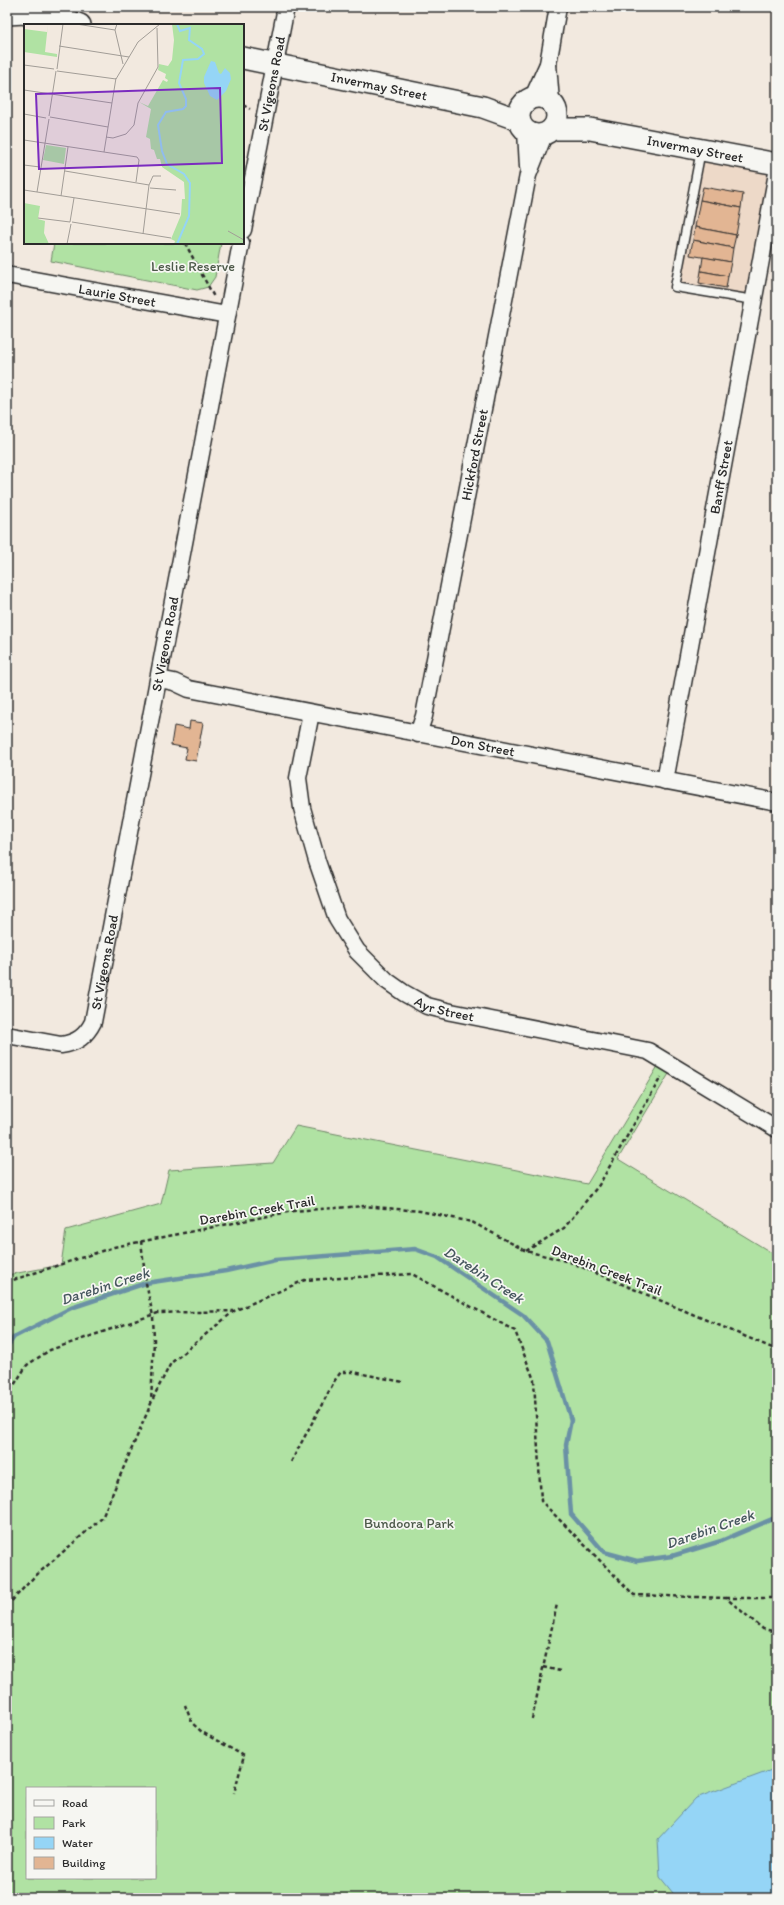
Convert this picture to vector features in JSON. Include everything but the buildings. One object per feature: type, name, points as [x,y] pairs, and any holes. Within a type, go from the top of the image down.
[{"type":"street","name":"St Vigeons Road","points":[[244,225],[286,7]]},
{"type":"street","name":"Hickford Street","points":[[418,734],[424,716],[528,175],[558,7]]},
{"type":"street","points":[[24,10],[46,13],[65,24]]},
{"type":"street","name":"Invermay Street","points":[[244,58],[483,107],[538,116],[590,129],[777,164]]},
{"type":"street","name":"Banff Street","points":[[665,781],[777,173]]},
{"type":"street","name":"St Vigeons Road","points":[[7,1035],[61,1045],[78,1040],[88,1032],[93,1022],[240,244]]},
{"type":"street","name":"Laurie Street","points":[[7,275],[226,315]]},
{"type":"street","name":"Don Street","points":[[158,684],[172,692],[189,690],[777,802]]},
{"type":"street","name":"Ayr Street","points":[[311,714],[298,778],[302,808],[317,861],[337,919],[357,951],[369,965],[392,985],[427,1006],[450,1012],[635,1047],[648,1051],[669,1062],[777,1129]]},
{"type":"lane","points":[[701,150],[675,287],[754,300]]},
{"type":"path","points":[[244,105],[250,109]]},
{"type":"path","points":[[186,244],[215,297]]},
{"type":"path","points":[[526,1251],[564,1228],[599,1186],[669,1062]]},
{"type":"path","name":"Darebin Creek Trail","points":[[7,1282],[114,1247],[141,1241],[292,1211],[364,1206],[420,1211],[472,1222],[526,1251],[570,1262],[777,1350]]},
{"type":"path","points":[[141,1241],[146,1283],[153,1316],[154,1340],[151,1405]]},
{"type":"path","points":[[7,1606],[33,1578],[102,1518],[171,1363],[234,1311],[305,1280],[412,1274],[515,1331],[534,1380],[541,1501],[634,1595],[777,1598]]},
{"type":"path","points":[[7,1396],[27,1365],[50,1350],[153,1316],[158,1313],[234,1311]]},
{"type":"path","points":[[291,1462],[334,1380],[341,1372],[353,1372],[403,1382]]},
{"type":"path","points":[[726,1598],[763,1629],[777,1632]]},
{"type":"path","points":[[532,1719],[557,1604]]},
{"type":"path","points":[[543,1667],[560,1671]]},
{"type":"path","points":[[185,1705],[192,1723],[202,1732],[244,1756],[234,1792]]},
{"type":"shaded area","points":[[700,158],[772,171],[747,300],[676,287]]},
{"type":"green space","name":"Leslie Reserve","points":[[54,244],[221,244],[215,277],[208,287],[197,290],[51,261]]},
{"type":"green space","name":"Bundoora Park","points":[[658,1066],[670,1072],[618,1159],[777,1256],[777,1898],[7,1898],[7,1275],[61,1265],[66,1230],[161,1204],[169,1170],[273,1163],[296,1126],[587,1184]]},
{"type":"water","points":[[777,1768],[777,1898],[677,1898],[660,1877],[658,1839],[696,1798]]},
{"type":"waterway","name":"Darebin Creek","points":[[7,1347],[14,1337],[71,1308],[146,1283],[226,1271],[275,1260],[415,1249],[437,1257],[523,1315],[547,1341],[571,1420],[566,1445],[571,1514],[604,1552],[637,1561],[672,1556],[721,1541],[777,1517]]}]
